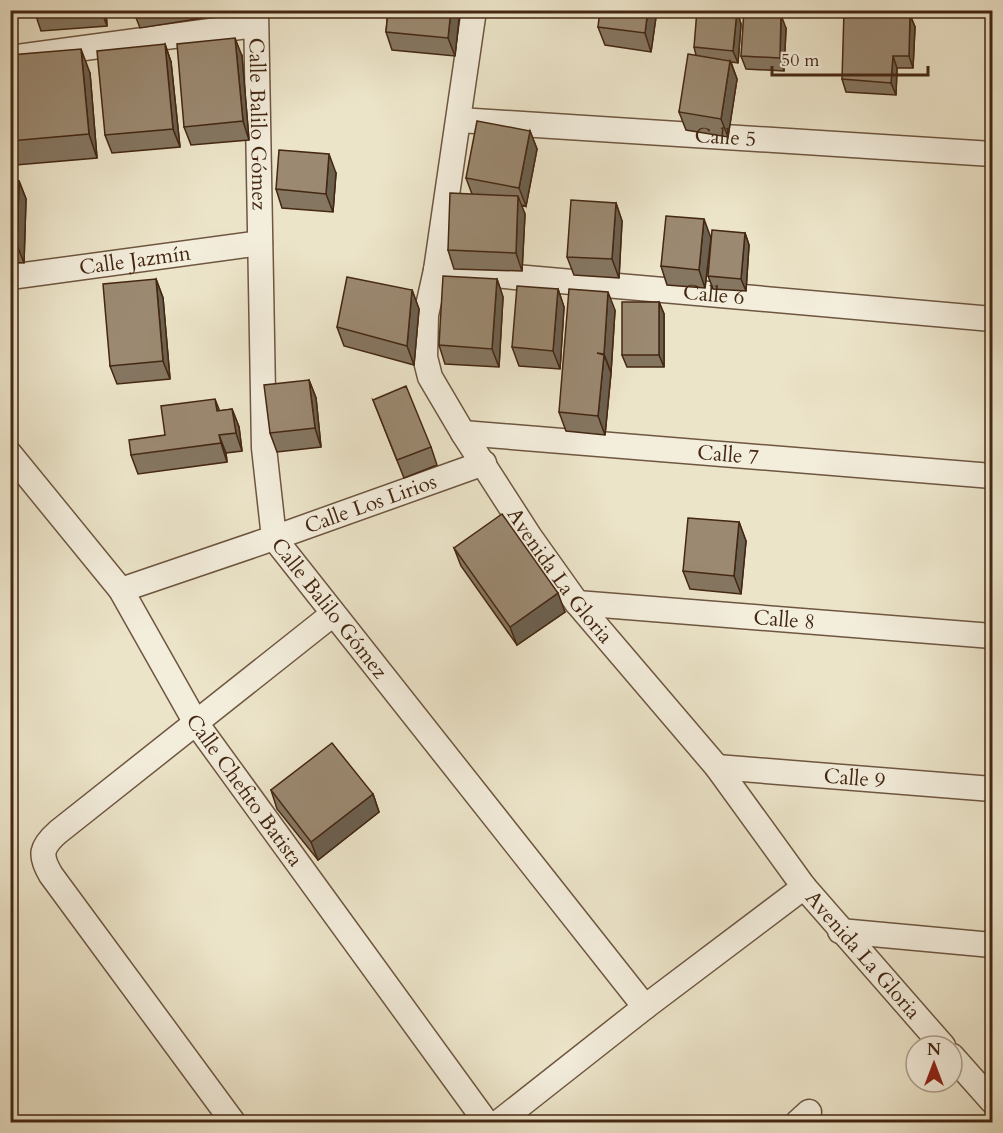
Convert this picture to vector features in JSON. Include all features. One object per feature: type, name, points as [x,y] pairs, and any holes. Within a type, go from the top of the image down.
[{"type":"street","name":"Avenida La Gloria","points":[[474,10],[436,270],[426,315],[425,357],[430,377],[530,537],[577,603],[717,767],[804,887],[840,931],[932,1034]]},
{"type":"street","points":[[10,58],[255,18]]},
{"type":"street","name":"Calle Balilo Gómez","points":[[255,18],[264,448],[274,538],[645,1007]]},
{"type":"street","name":"Calle 5","points":[[459,120],[993,154]]},
{"type":"street","name":"Calle Jazmín","points":[[10,277],[260,243]]},
{"type":"street","name":"Calle 6","points":[[436,270],[993,319]]},
{"type":"street","name":"Calle 7","points":[[463,433],[993,476]]},
{"type":"street","name":"Calle Chefito Batista","points":[[10,454],[121,590],[196,723],[486,1122]]},
{"type":"street","name":"Calle Los Lirios","points":[[121,590],[484,463]]},
{"type":"street","name":"Calle 8","points":[[577,603],[993,636]]},
{"type":"street","points":[[233,1122],[51,874],[45,864],[43,853],[46,842],[58,832],[333,614]]},
{"type":"street","name":"Calle 9","points":[[717,767],[993,789]]},
{"type":"street","points":[[499,1122],[645,1007],[804,887]]},
{"type":"street","points":[[840,931],[993,945]]},
{"type":"street","points":[[964,1069],[993,1101]]},
{"type":"building","points":[[34,10],[68,10],[34,13]]},
{"type":"building","points":[[388,10],[451,10],[448,38],[386,32]]},
{"type":"building","points":[[600,10],[648,10],[645,33],[598,27]]},
{"type":"building","points":[[697,10],[737,11],[733,51],[694,47]]},
{"type":"building","points":[[744,10],[760,10],[760,14],[781,15],[780,58],[741,56]]},
{"type":"building","points":[[844,11],[910,15],[909,56],[893,56],[891,83],[842,79]]},
{"type":"building","points":[[235,38],[243,121],[184,127],[177,44]]},
{"type":"building","points":[[165,44],[173,129],[105,135],[97,51]]},
{"type":"building","points":[[81,49],[89,134],[10,141],[10,55]]},
{"type":"building","points":[[688,54],[730,61],[721,119],[679,112]]},
{"type":"building","points":[[477,121],[530,131],[519,188],[466,178]]},
{"type":"building","points":[[279,150],[329,154],[326,194],[276,189]]},
{"type":"building","points":[[10,180],[19,181],[17,245],[10,244]]},
{"type":"building","points":[[450,193],[518,196],[516,253],[448,250]]},
{"type":"building","points":[[571,200],[616,203],[612,259],[567,257]]},
{"type":"building","points":[[666,216],[704,219],[699,270],[661,266]]},
{"type":"building","points":[[712,230],[745,233],[741,279],[708,276]]},
{"type":"building","points":[[443,276],[497,279],[492,349],[439,345]]},
{"type":"building","points":[[347,277],[412,290],[407,346],[337,327]]},
{"type":"building","points":[[156,279],[163,361],[110,366],[103,284]]},
{"type":"building","points":[[517,286],[558,289],[553,351],[512,347]]},
{"type":"building","points":[[569,289],[608,292],[604,354],[597,353],[604,355],[598,416],[559,412]]},
{"type":"building","points":[[622,302],[659,302],[659,355],[622,355]]},
{"type":"building","points":[[309,380],[315,428],[270,433],[264,385]]},
{"type":"building","points":[[406,386],[431,447],[397,460],[373,400]]},
{"type":"building","points":[[215,399],[217,411],[232,409],[236,433],[219,435],[221,443],[131,455],[129,440],[165,435],[161,406]]},
{"type":"building","points":[[502,514],[558,593],[510,627],[454,548]]},
{"type":"building","points":[[688,518],[739,522],[734,576],[683,571]]},
{"type":"building","points":[[332,743],[373,794],[311,842],[271,790]]}]
